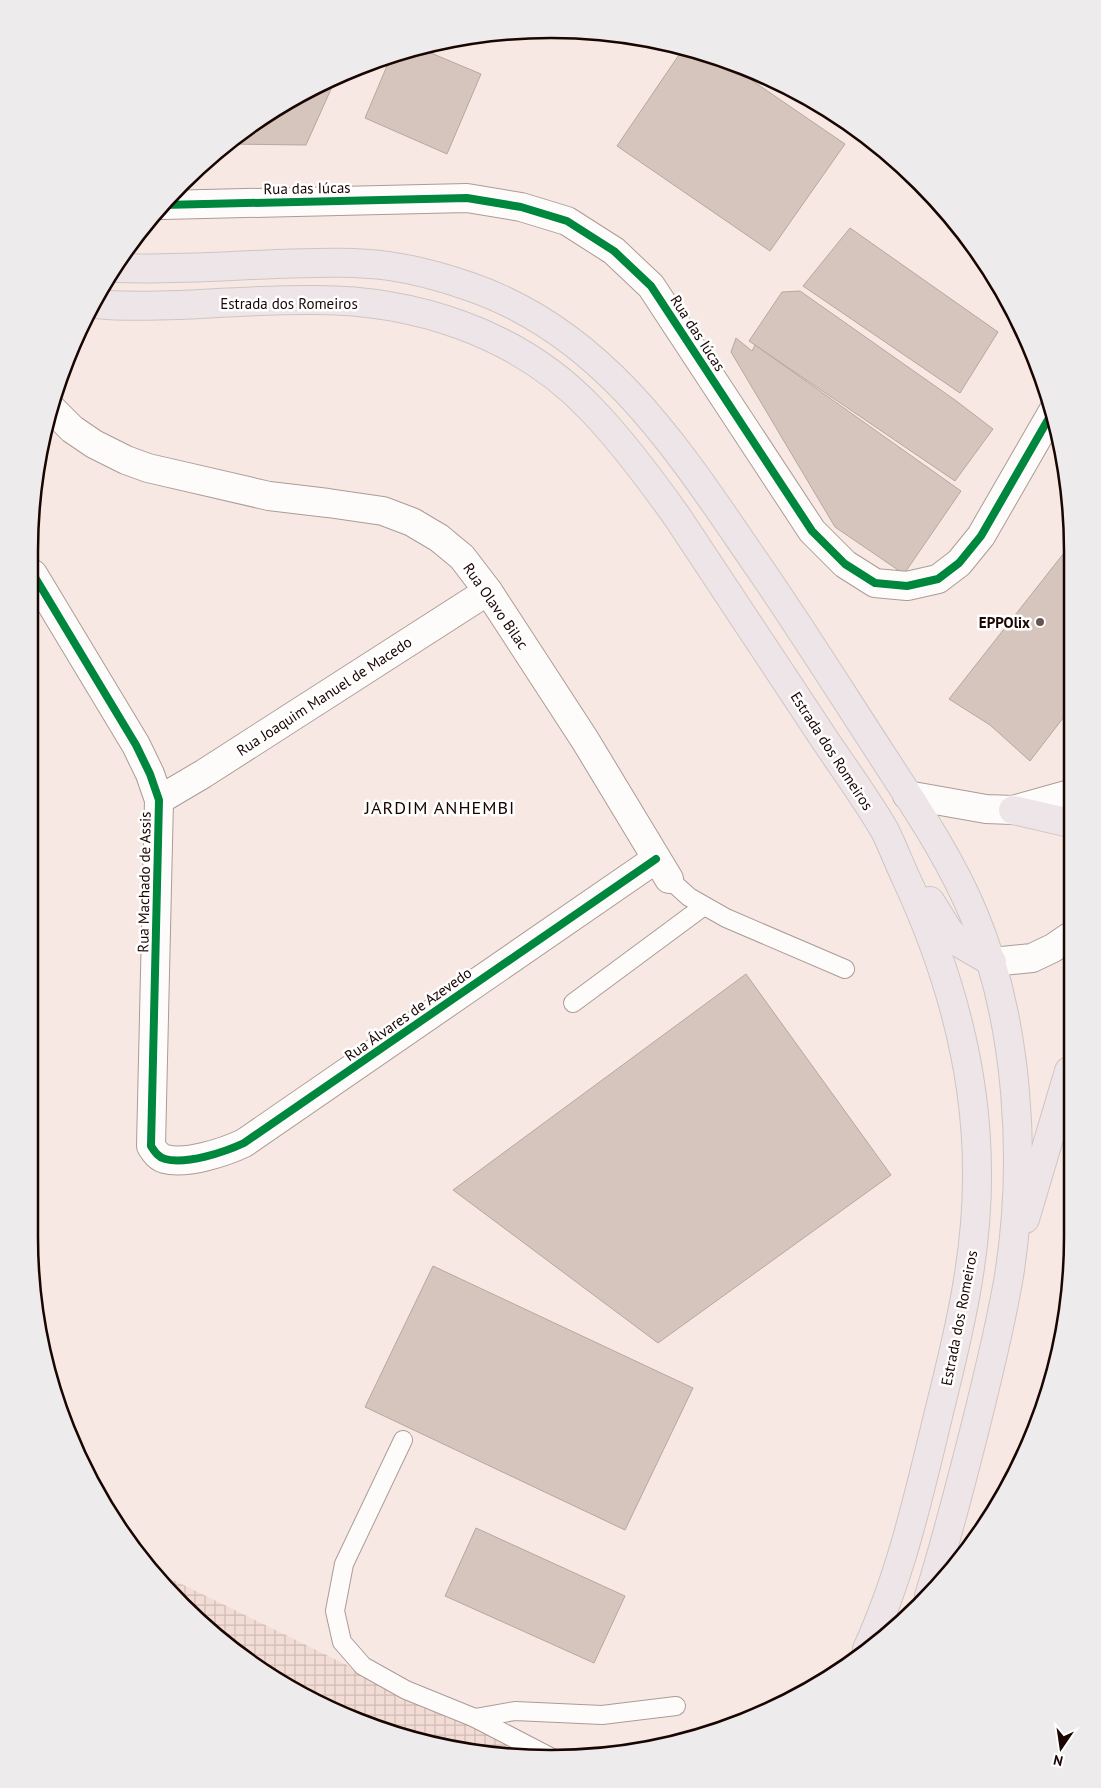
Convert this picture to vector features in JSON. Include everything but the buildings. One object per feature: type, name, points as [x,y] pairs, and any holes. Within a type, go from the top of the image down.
[{"type":"main road","points":[[122,268],[152,269],[348,263],[391,266],[433,275],[474,288],[514,305],[551,326],[586,352],[618,380],[647,412],[679,453],[770,584],[950,863],[974,915],[992,962],[1006,1017],[1016,1099],[1016,1209],[1010,1271],[997,1343],[934,1578]]},
{"type":"main road","name":"Estrada dos Romeiros","points":[[101,304],[152,306],[347,300],[424,313],[461,324],[496,340],[530,359],[562,382],[590,408],[648,477],[678,518],[885,831],[925,918],[941,962],[958,1022],[969,1072],[975,1126],[977,1177],[974,1239],[969,1283],[959,1334],[912,1524],[894,1580],[872,1637]]},
{"type":"main road","points":[[1014,810],[1064,822]]},
{"type":"main road","points":[[885,831],[948,930],[962,944],[992,962]]},
{"type":"main road","points":[[1010,1271],[1064,1089]]},
{"type":"street","name":"Rua das Iúcas","points":[[172,205],[467,198],[521,207],[567,221],[614,252],[651,286],[812,531],[845,564],[875,583],[907,586],[938,579],[959,563],[981,536],[1047,422]]},
{"type":"street","points":[[94,317],[152,306]]},
{"type":"street","name":"Rua Olavo Bilac","points":[[56,414],[72,429],[94,444],[126,460],[148,468],[241,491],[383,511],[412,522],[439,538],[462,557],[488,591],[585,740],[662,869]]},
{"type":"street","name":"Rua Machado de Assis","points":[[38,582],[136,745],[150,774],[159,800],[151,1146],[155,1154],[163,1159]]},
{"type":"street","name":"Rua Joaquim Manuel de Macedo","points":[[159,800],[203,774],[488,591]]},
{"type":"street","points":[[907,795],[986,809],[1014,810],[1064,796]]},
{"type":"street","name":"Rua Álvares de Azevedo","points":[[163,1159],[174,1160],[200,1157],[231,1149],[244,1143],[662,869]]},
{"type":"street","points":[[992,962],[1032,958],[1064,940]]},
{"type":"lane","points":[[662,869],[689,897],[704,906],[726,918],[845,969]]},
{"type":"lane","points":[[573,1003],[704,906]]},
{"type":"lane","points":[[403,1440],[344,1564],[335,1611],[342,1642],[363,1666],[406,1690],[475,1718],[536,1750]]},
{"type":"lane","points":[[475,1718],[515,1711],[602,1715],[676,1706]]},
{"type":"shaded area","points":[[165,1576],[508,1744],[510,1748],[450,1741],[418,1733],[386,1723],[324,1698],[265,1664],[238,1644],[212,1623]]},
{"type":"cycle path","points":[[172,205],[467,198],[521,207],[567,221],[614,251],[651,286],[812,531],[845,564],[875,583],[907,586],[938,579],[959,563],[981,536],[1047,422]]},
{"type":"cycle path","points":[[38,582],[136,745],[150,774],[159,800],[151,1146],[163,1158],[174,1160],[194,1159],[216,1154],[244,1143],[656,859]]},
{"type":"place","name":"EPPOlix","points":[[1040,622]]},
{"type":"district","name":"JARDIM ANHEMBI","points":[[440,807]]}]
